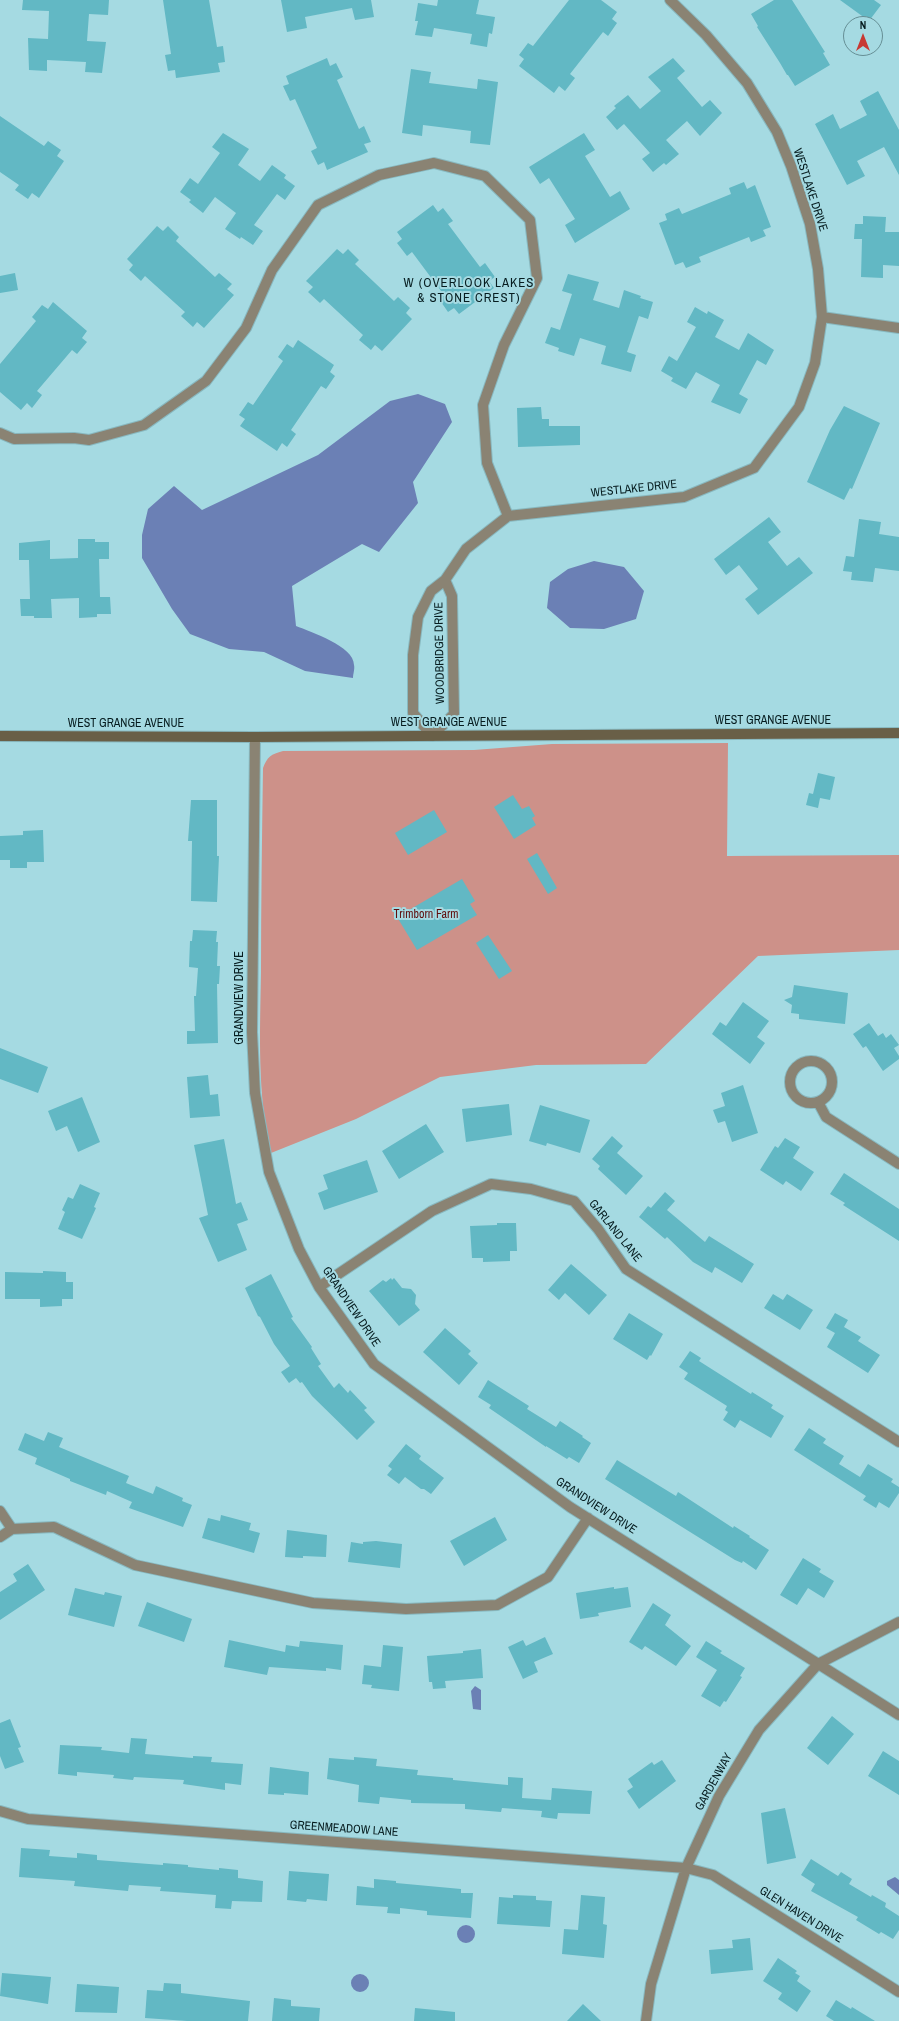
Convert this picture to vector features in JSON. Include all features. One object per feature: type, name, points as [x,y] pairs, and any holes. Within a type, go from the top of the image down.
[{"type":"street","name":"WESTLAKE DRIVE","points":[[508,516],[684,497],[754,468],[799,407],[815,363],[822,317],[818,269],[810,224],[791,166],[776,132],[747,83],[706,35],[670,0]]},
{"type":"street","points":[[0,433],[14,439],[74,438],[89,440],[144,425],[206,381],[246,328],[272,270],[318,205],[379,175],[434,163],[485,176],[530,220],[537,278],[504,345],[483,406],[487,463],[508,516]]},
{"type":"street","points":[[822,317],[899,328]]},
{"type":"street","name":"WOODBRIDGE DRIVE","points":[[444,580],[452,596],[454,714],[432,736],[413,713],[412,655],[418,617],[431,591],[444,580],[466,549],[508,516]]},
{"type":"street","name":"WEST GRANGE AVENUE","points":[[0,736],[255,737],[899,733]]},
{"type":"street","name":"GRANDVIEW DRIVE","points":[[255,737],[252,1032],[255,1093],[268,1172],[299,1249],[319,1287],[374,1364],[570,1507],[899,1715]]},
{"type":"street","points":[[814,1062],[820,1064],[829,1073],[831,1086],[829,1092],[818,1102],[804,1102],[793,1094],[790,1080],[792,1074],[801,1064],[814,1062]]},
{"type":"street","points":[[818,1102],[826,1118],[899,1164]]},
{"type":"street","name":"GARLAND LANE","points":[[319,1287],[432,1211],[491,1184],[531,1188],[574,1201],[598,1229],[626,1269],[899,1442]]},
{"type":"street","points":[[0,1511],[12,1529]]},
{"type":"street","points":[[0,1537],[12,1529],[54,1527],[135,1565],[313,1603],[406,1609],[497,1605],[548,1577],[588,1518]]},
{"type":"street","name":"GARDENWAY","points":[[646,2021],[651,1984],[686,1868],[719,1796],[759,1730],[818,1664],[899,1622]]},
{"type":"street","name":"GREENMEADOW LANE","points":[[0,1812],[28,1819],[686,1868]]},
{"type":"street","name":"GLEN HAVEN DRIVE","points":[[686,1868],[713,1875],[899,1992]]},
{"type":"green space","name":"Trimborn Farm","points":[[728,743],[727,856],[899,855],[899,950],[758,956],[646,1064],[536,1065],[440,1077],[356,1119],[271,1153],[263,1108],[260,1063],[263,768],[270,756],[283,751],[474,750],[552,744]]},
{"type":"water","points":[[418,394],[445,404],[452,422],[413,482],[418,503],[379,552],[362,544],[292,586],[296,626],[331,641],[347,652],[352,658],[354,665],[353,678],[305,671],[264,652],[229,649],[190,634],[172,609],[142,558],[142,535],[148,509],[174,486],[202,510],[318,455],[390,401]]},
{"type":"water","points":[[594,561],[624,567],[644,591],[636,619],[604,629],[570,628],[547,608],[550,582],[568,569]]},
{"type":"water","points":[[475,1686],[481,1690],[481,1710],[473,1709],[471,1691]]},
{"type":"water","points":[[895,1877],[899,1880],[899,1895],[887,1885],[887,1881]]},
{"type":"water","points":[[462,1925],[470,1925],[475,1930],[473,1941],[470,1943],[462,1943],[457,1938],[457,1930]]},
{"type":"water","points":[[360,1974],[366,1977],[369,1983],[366,1989],[360,1992],[354,1989],[351,1983],[354,1977]]},
{"type":"building","points":[[23,0],[109,0],[108,15],[89,14],[87,41],[106,42],[102,73],[85,72],[86,62],[47,60],[47,71],[29,70],[28,38],[48,39],[49,11],[22,10]]},
{"type":"building","points":[[163,0],[209,0],[217,47],[223,46],[225,62],[218,63],[220,72],[176,78],[175,70],[168,71],[165,55],[171,54]]},
{"type":"building","points":[[281,0],[371,0],[374,17],[355,20],[352,8],[305,17],[307,28],[287,32]]},
{"type":"building","points":[[438,0],[479,0],[476,14],[495,17],[492,34],[489,33],[487,47],[470,44],[472,34],[434,28],[432,37],[415,35],[418,21],[415,21],[418,3],[437,6]]},
{"type":"building","points":[[569,0],[601,0],[617,12],[612,19],[617,23],[608,36],[603,32],[570,74],[575,78],[565,91],[559,86],[554,93],[519,66],[524,59],[519,55],[528,43],[533,46]]},
{"type":"building","points":[[774,0],[792,0],[825,52],[823,53],[830,65],[795,86],[757,27],[758,26],[751,14]]},
{"type":"building","points":[[840,0],[874,0],[881,5],[873,16],[862,16]]},
{"type":"building","points":[[327,58],[330,66],[336,63],[343,77],[337,80],[359,129],[364,126],[371,142],[364,144],[368,152],[327,170],[324,162],[318,165],[311,151],[317,148],[295,99],[290,101],[283,86],[289,84],[286,76]]},
{"type":"building","points":[[673,58],[685,71],[677,78],[702,107],[710,100],[722,113],[700,136],[687,121],[666,140],[679,154],[666,165],[664,163],[653,172],[642,159],[650,153],[624,124],[617,130],[606,117],[616,108],[614,106],[628,95],[640,109],[661,91],[648,77]]},
{"type":"building","points":[[411,69],[431,72],[429,83],[477,89],[478,79],[498,82],[490,145],[470,143],[471,131],[423,125],[422,136],[402,133]]},
{"type":"building","points":[[878,91],[899,130],[899,175],[884,147],[857,161],[865,176],[847,185],[815,124],[833,114],[840,129],[867,115],[860,101]]},
{"type":"building","points":[[0,116],[44,146],[48,141],[61,150],[57,156],[64,161],[39,198],[32,193],[28,199],[15,190],[19,185],[0,172]]},
{"type":"building","points":[[223,133],[249,149],[238,165],[260,181],[272,165],[286,175],[284,178],[295,186],[285,200],[277,194],[254,225],[263,231],[253,245],[241,237],[240,239],[225,229],[236,213],[215,197],[203,213],[189,202],[191,200],[180,192],[190,178],[198,184],[220,153],[212,147]]},
{"type":"building","points":[[584,133],[595,150],[585,156],[610,197],[620,191],[630,209],[575,243],[565,225],[575,219],[549,178],[540,184],[529,167]]},
{"type":"building","points":[[744,182],[747,189],[755,185],[771,227],[763,230],[766,236],[751,242],[749,237],[699,257],[701,262],[686,268],[683,262],[675,265],[659,223],[667,220],[665,214],[679,208],[682,214],[731,194],[729,188]]},
{"type":"building","points":[[433,205],[438,212],[443,208],[453,221],[448,224],[480,267],[485,263],[495,277],[489,281],[494,288],[459,314],[454,308],[448,312],[439,299],[444,295],[412,252],[407,256],[397,243],[402,239],[397,232]]},
{"type":"building","points":[[863,216],[886,217],[885,232],[899,232],[899,266],[883,265],[883,278],[861,277],[862,239],[854,239],[855,224],[863,224]]},
{"type":"building","points":[[157,226],[163,231],[168,226],[179,237],[176,241],[215,277],[219,273],[232,284],[227,289],[234,295],[204,328],[197,322],[193,327],[181,316],[185,312],[145,276],[141,281],[129,270],[133,265],[127,259]]},
{"type":"building","points":[[337,249],[343,254],[348,249],[359,260],[355,264],[394,301],[398,297],[410,308],[406,313],[412,319],[382,351],[375,345],[371,350],[359,340],[363,335],[324,299],[320,303],[308,292],[313,287],[306,281]]},
{"type":"building","points":[[15,273],[18,290],[0,293],[0,276]]},
{"type":"building","points":[[568,274],[599,282],[593,300],[619,308],[624,290],[641,296],[640,298],[653,302],[648,319],[639,316],[627,352],[636,355],[631,372],[601,364],[606,346],[580,338],[574,356],[558,351],[559,348],[545,343],[551,327],[560,330],[572,294],[562,291]]},
{"type":"building","points":[[53,302],[87,331],[82,338],[87,342],[77,354],[72,350],[37,391],[42,395],[32,408],[27,403],[21,410],[0,392],[0,364],[36,321],[32,317],[42,305],[48,309]]},
{"type":"building","points":[[695,307],[707,314],[708,311],[724,320],[715,337],[739,350],[748,333],[774,350],[766,365],[757,360],[739,394],[748,399],[740,414],[711,402],[720,385],[696,372],[686,389],[671,381],[673,378],[661,371],[669,356],[677,361],[696,327],[687,322]]},
{"type":"building","points":[[298,340],[334,365],[330,372],[335,376],[326,389],[321,386],[291,430],[296,434],[287,447],[282,443],[277,451],[240,426],[245,419],[239,415],[248,402],[253,405],[283,361],[278,357],[287,344],[293,348]]},
{"type":"building","points":[[844,406],[880,423],[852,489],[850,488],[844,500],[807,482],[830,430]]},
{"type":"building","points":[[541,407],[542,419],[549,419],[549,426],[580,426],[580,445],[518,447],[517,408]]},
{"type":"building","points":[[769,517],[781,532],[768,542],[787,566],[799,557],[813,573],[758,615],[745,599],[758,589],[739,565],[726,575],[714,559]]},
{"type":"building","points":[[859,519],[881,522],[879,534],[899,537],[899,571],[875,568],[873,582],[851,580],[852,572],[843,571],[846,556],[854,557]]},
{"type":"building","points":[[78,539],[95,539],[95,542],[109,542],[109,559],[99,559],[100,597],[110,597],[111,614],[97,614],[97,617],[79,618],[79,598],[51,599],[52,618],[21,616],[20,599],[30,599],[29,560],[19,560],[19,543],[50,540],[50,559],[78,558]]},
{"type":"building","points":[[818,773],[835,777],[830,800],[820,798],[818,808],[806,805],[809,793],[813,794]]},
{"type":"building","points":[[513,795],[522,809],[529,806],[535,816],[532,818],[536,825],[514,839],[494,807]]},
{"type":"building","points":[[191,800],[217,800],[217,856],[219,856],[217,902],[191,901],[192,841],[188,841]]},
{"type":"building","points":[[434,810],[447,832],[408,855],[395,833]]},
{"type":"building","points":[[43,830],[44,862],[27,862],[27,868],[10,868],[10,860],[0,860],[0,836],[23,835],[23,831]]},
{"type":"building","points":[[537,853],[557,888],[548,894],[527,859]]},
{"type":"building","points":[[462,879],[475,901],[470,904],[477,915],[417,950],[397,917]]},
{"type":"building","points":[[193,930],[217,931],[217,966],[220,966],[219,984],[217,984],[218,1043],[187,1044],[187,1031],[195,1031],[194,996],[196,996],[198,968],[189,967],[190,941],[192,941]]},
{"type":"building","points":[[488,935],[512,971],[499,979],[476,943]]},
{"type":"building","points":[[794,985],[848,993],[845,1024],[799,1019],[799,1014],[791,1013],[792,1005],[784,1000],[792,997]]},
{"type":"building","points":[[743,1002],[769,1021],[757,1037],[765,1043],[750,1064],[712,1034],[720,1022],[726,1026]]},
{"type":"building","points":[[869,1023],[878,1036],[883,1033],[886,1038],[891,1034],[899,1045],[894,1048],[899,1056],[899,1059],[883,1071],[866,1046],[863,1048],[853,1034]]},
{"type":"building","points":[[0,1048],[48,1067],[38,1093],[0,1079]]},
{"type":"building","points":[[208,1075],[210,1095],[218,1094],[220,1116],[190,1118],[187,1077]]},
{"type":"building","points":[[743,1085],[758,1133],[732,1142],[725,1121],[718,1123],[713,1110],[725,1106],[721,1093]]},
{"type":"building","points":[[82,1097],[100,1142],[78,1152],[67,1126],[56,1131],[48,1111]]},
{"type":"building","points":[[509,1104],[512,1135],[466,1142],[462,1109]]},
{"type":"building","points":[[540,1105],[590,1120],[580,1153],[547,1143],[546,1146],[529,1141]]},
{"type":"building","points":[[426,1124],[444,1152],[399,1179],[382,1151]]},
{"type":"building","points":[[612,1136],[623,1146],[617,1153],[643,1176],[626,1195],[598,1169],[600,1166],[592,1159]]},
{"type":"building","points":[[785,1138],[800,1147],[793,1158],[814,1172],[801,1191],[786,1181],[783,1185],[760,1170],[775,1146],[778,1148]]},
{"type":"building","points":[[224,1139],[236,1204],[241,1202],[248,1220],[237,1224],[247,1250],[218,1262],[199,1218],[208,1215],[194,1145]]},
{"type":"building","points":[[367,1160],[378,1192],[324,1210],[318,1193],[328,1189],[323,1175]]},
{"type":"building","points":[[844,1173],[899,1209],[899,1241],[843,1205],[845,1203],[830,1194]]},
{"type":"building","points":[[80,1184],[100,1193],[94,1207],[96,1208],[82,1239],[58,1229],[65,1212],[62,1210],[68,1197],[73,1199]]},
{"type":"building","points":[[665,1192],[675,1201],[667,1210],[705,1242],[709,1236],[754,1264],[742,1283],[715,1267],[712,1273],[693,1262],[667,1237],[665,1239],[639,1217],[648,1206],[651,1208]]},
{"type":"building","points":[[497,1223],[516,1223],[517,1251],[510,1251],[510,1261],[483,1262],[483,1258],[472,1258],[470,1226],[497,1225]]},
{"type":"building","points":[[571,1264],[607,1295],[589,1315],[565,1293],[559,1300],[548,1290]]},
{"type":"building","points":[[43,1271],[66,1272],[66,1282],[73,1282],[73,1299],[62,1299],[62,1306],[40,1307],[40,1299],[5,1299],[5,1272],[43,1273]]},
{"type":"building","points":[[271,1274],[293,1317],[291,1318],[312,1347],[311,1348],[321,1364],[318,1366],[334,1388],[339,1383],[348,1393],[350,1390],[367,1408],[364,1410],[375,1422],[357,1440],[312,1396],[302,1382],[300,1383],[296,1378],[289,1383],[281,1372],[290,1366],[274,1344],[260,1317],[258,1316],[245,1288]]},
{"type":"building","points":[[391,1278],[392,1280],[394,1278],[402,1288],[411,1289],[416,1295],[415,1304],[420,1310],[399,1326],[369,1291],[383,1280],[386,1282]]},
{"type":"building","points":[[773,1294],[783,1300],[787,1294],[813,1310],[800,1330],[764,1308]]},
{"type":"building","points":[[629,1313],[663,1334],[651,1356],[650,1355],[647,1360],[613,1339]]},
{"type":"building","points":[[835,1313],[848,1320],[844,1327],[861,1337],[858,1341],[880,1355],[868,1373],[827,1347],[835,1333],[826,1328]]},
{"type":"building","points":[[445,1328],[471,1351],[468,1354],[478,1363],[459,1385],[423,1352]]},
{"type":"building","points":[[690,1351],[701,1358],[699,1361],[751,1394],[752,1392],[773,1405],[771,1408],[784,1416],[771,1438],[740,1420],[735,1428],[723,1420],[728,1412],[725,1410],[727,1406],[684,1379],[688,1373],[679,1367]]},
{"type":"building","points":[[488,1380],[529,1406],[527,1409],[556,1427],[560,1421],[591,1443],[579,1463],[569,1457],[567,1459],[546,1447],[489,1408],[491,1405],[478,1397]]},
{"type":"building","points":[[809,1428],[826,1439],[823,1443],[844,1456],[839,1464],[860,1477],[868,1464],[893,1479],[891,1482],[899,1487],[899,1493],[889,1508],[879,1502],[876,1508],[863,1500],[866,1496],[794,1450]]},
{"type":"building","points":[[48,1432],[63,1438],[59,1447],[129,1476],[126,1483],[153,1494],[156,1486],[183,1498],[182,1501],[192,1505],[183,1527],[129,1508],[132,1502],[107,1491],[106,1495],[70,1481],[70,1479],[35,1464],[37,1458],[18,1450],[25,1433],[44,1441]]},
{"type":"building","points":[[406,1444],[421,1456],[419,1459],[444,1478],[431,1494],[424,1489],[421,1489],[405,1477],[399,1484],[387,1475],[392,1469],[388,1466]]},
{"type":"building","points":[[617,1460],[676,1496],[678,1492],[733,1528],[734,1526],[750,1536],[749,1537],[769,1550],[756,1570],[743,1561],[742,1563],[735,1560],[605,1479]]},
{"type":"building","points":[[221,1515],[251,1523],[249,1530],[260,1533],[254,1553],[202,1538],[208,1518],[220,1521]]},
{"type":"building","points":[[495,1517],[507,1540],[464,1566],[450,1541]]},
{"type":"building","points":[[287,1530],[327,1535],[326,1557],[285,1557]]},
{"type":"building","points":[[376,1541],[402,1544],[400,1568],[348,1562],[351,1542],[363,1544],[363,1542]]},
{"type":"building","points":[[803,1558],[821,1569],[819,1572],[834,1581],[824,1598],[808,1588],[797,1605],[780,1595]]},
{"type":"building","points":[[28,1564],[45,1590],[0,1620],[0,1592],[17,1581],[13,1574]]},
{"type":"building","points":[[614,1587],[614,1589],[628,1587],[631,1607],[598,1613],[599,1616],[580,1619],[576,1593]]},
{"type":"building","points":[[75,1588],[104,1595],[105,1592],[122,1596],[114,1627],[68,1615]]},
{"type":"building","points":[[147,1602],[192,1619],[184,1642],[138,1626]]},
{"type":"building","points":[[653,1603],[671,1615],[665,1625],[691,1646],[676,1666],[645,1646],[642,1650],[629,1642]]},
{"type":"building","points":[[545,1637],[553,1654],[534,1662],[538,1672],[523,1679],[508,1647],[523,1640],[526,1646]]},
{"type":"building","points":[[229,1640],[285,1652],[286,1645],[299,1647],[300,1641],[343,1645],[341,1670],[326,1668],[326,1671],[269,1667],[267,1675],[224,1667]]},
{"type":"building","points":[[706,1641],[722,1651],[720,1653],[745,1668],[740,1676],[742,1677],[726,1702],[724,1701],[720,1707],[701,1696],[717,1670],[696,1657]]},
{"type":"building","points":[[383,1645],[403,1647],[399,1691],[371,1688],[372,1685],[362,1684],[364,1665],[381,1667]]},
{"type":"building","points":[[481,1649],[483,1678],[445,1681],[446,1688],[433,1689],[432,1682],[429,1682],[427,1656],[463,1653],[463,1651]]},
{"type":"building","points":[[832,1716],[854,1734],[828,1765],[807,1748]]},
{"type":"building","points":[[10,1719],[21,1747],[18,1748],[24,1762],[5,1769],[0,1756],[0,1723]]},
{"type":"building","points":[[131,1738],[147,1739],[145,1754],[193,1758],[193,1756],[212,1757],[211,1762],[243,1764],[241,1785],[225,1783],[225,1790],[183,1784],[184,1780],[134,1777],[133,1780],[113,1778],[114,1775],[77,1772],[77,1776],[58,1774],[60,1745],[102,1747],[101,1750],[129,1753]]},
{"type":"building","points":[[883,1751],[899,1761],[899,1795],[868,1776]]},
{"type":"building","points":[[354,1757],[377,1759],[376,1766],[418,1770],[417,1775],[453,1778],[453,1780],[508,1785],[508,1777],[523,1778],[522,1798],[551,1800],[552,1788],[592,1791],[590,1814],[558,1813],[557,1819],[541,1817],[542,1811],[502,1808],[501,1812],[465,1809],[465,1804],[411,1803],[411,1800],[380,1797],[379,1804],[358,1802],[359,1785],[327,1779],[329,1758],[354,1760]]},
{"type":"building","points":[[662,1760],[676,1781],[639,1809],[627,1791],[633,1787],[628,1779],[652,1762],[654,1765]]},
{"type":"building","points":[[270,1767],[309,1772],[308,1795],[284,1793],[284,1795],[268,1794]]},
{"type":"building","points":[[785,1808],[796,1858],[767,1864],[761,1813]]},
{"type":"building","points":[[21,1848],[50,1850],[49,1856],[77,1858],[77,1853],[97,1855],[97,1860],[163,1865],[163,1863],[219,1870],[219,1868],[238,1870],[238,1878],[263,1881],[262,1902],[232,1901],[231,1909],[215,1908],[216,1895],[160,1891],[161,1887],[129,1885],[128,1891],[74,1886],[75,1881],[19,1877]]},
{"type":"building","points":[[811,1859],[838,1876],[841,1872],[852,1879],[849,1884],[871,1897],[872,1895],[886,1903],[885,1907],[899,1916],[899,1930],[893,1939],[881,1932],[879,1934],[856,1920],[858,1917],[811,1891],[815,1884],[801,1875]]},
{"type":"building","points":[[289,1871],[329,1874],[327,1901],[307,1899],[306,1902],[287,1900]]},
{"type":"building","points":[[374,1879],[396,1881],[396,1883],[461,1889],[461,1893],[473,1893],[471,1918],[427,1915],[427,1911],[400,1908],[400,1914],[387,1913],[388,1907],[356,1905],[357,1886],[374,1888]]},
{"type":"building","points":[[513,1895],[536,1896],[536,1900],[552,1901],[550,1927],[497,1924],[499,1897],[513,1898]]},
{"type":"building","points":[[581,1895],[605,1897],[603,1924],[607,1925],[604,1958],[562,1954],[564,1929],[578,1930]]},
{"type":"building","points":[[750,1938],[753,1970],[711,1974],[709,1950],[733,1948],[732,1940]]},
{"type":"building","points":[[778,1958],[797,1971],[795,1973],[800,1976],[797,1981],[811,1991],[797,2012],[778,1999],[782,1993],[763,1981]]},
{"type":"building","points":[[2,1973],[51,1977],[48,2004],[0,1996]]},
{"type":"building","points":[[164,1983],[181,1984],[181,1993],[250,2001],[248,2021],[187,2021],[145,2018],[147,1990],[163,1991]]},
{"type":"building","points":[[77,1984],[119,1987],[117,2013],[75,2012]]},
{"type":"building","points":[[274,1998],[291,2000],[291,2006],[320,2008],[319,2021],[272,2021]]},
{"type":"building","points":[[836,2000],[851,2009],[852,2007],[875,2021],[834,2021],[826,2016]]},
{"type":"building","points":[[583,2004],[601,2021],[567,2021]]},
{"type":"building","points":[[415,2008],[455,2012],[455,2021],[414,2021]]},
{"type":"district","name":"W (OVERLOOK LAKES & STONE CREST)","points":[[469,292]]}]
